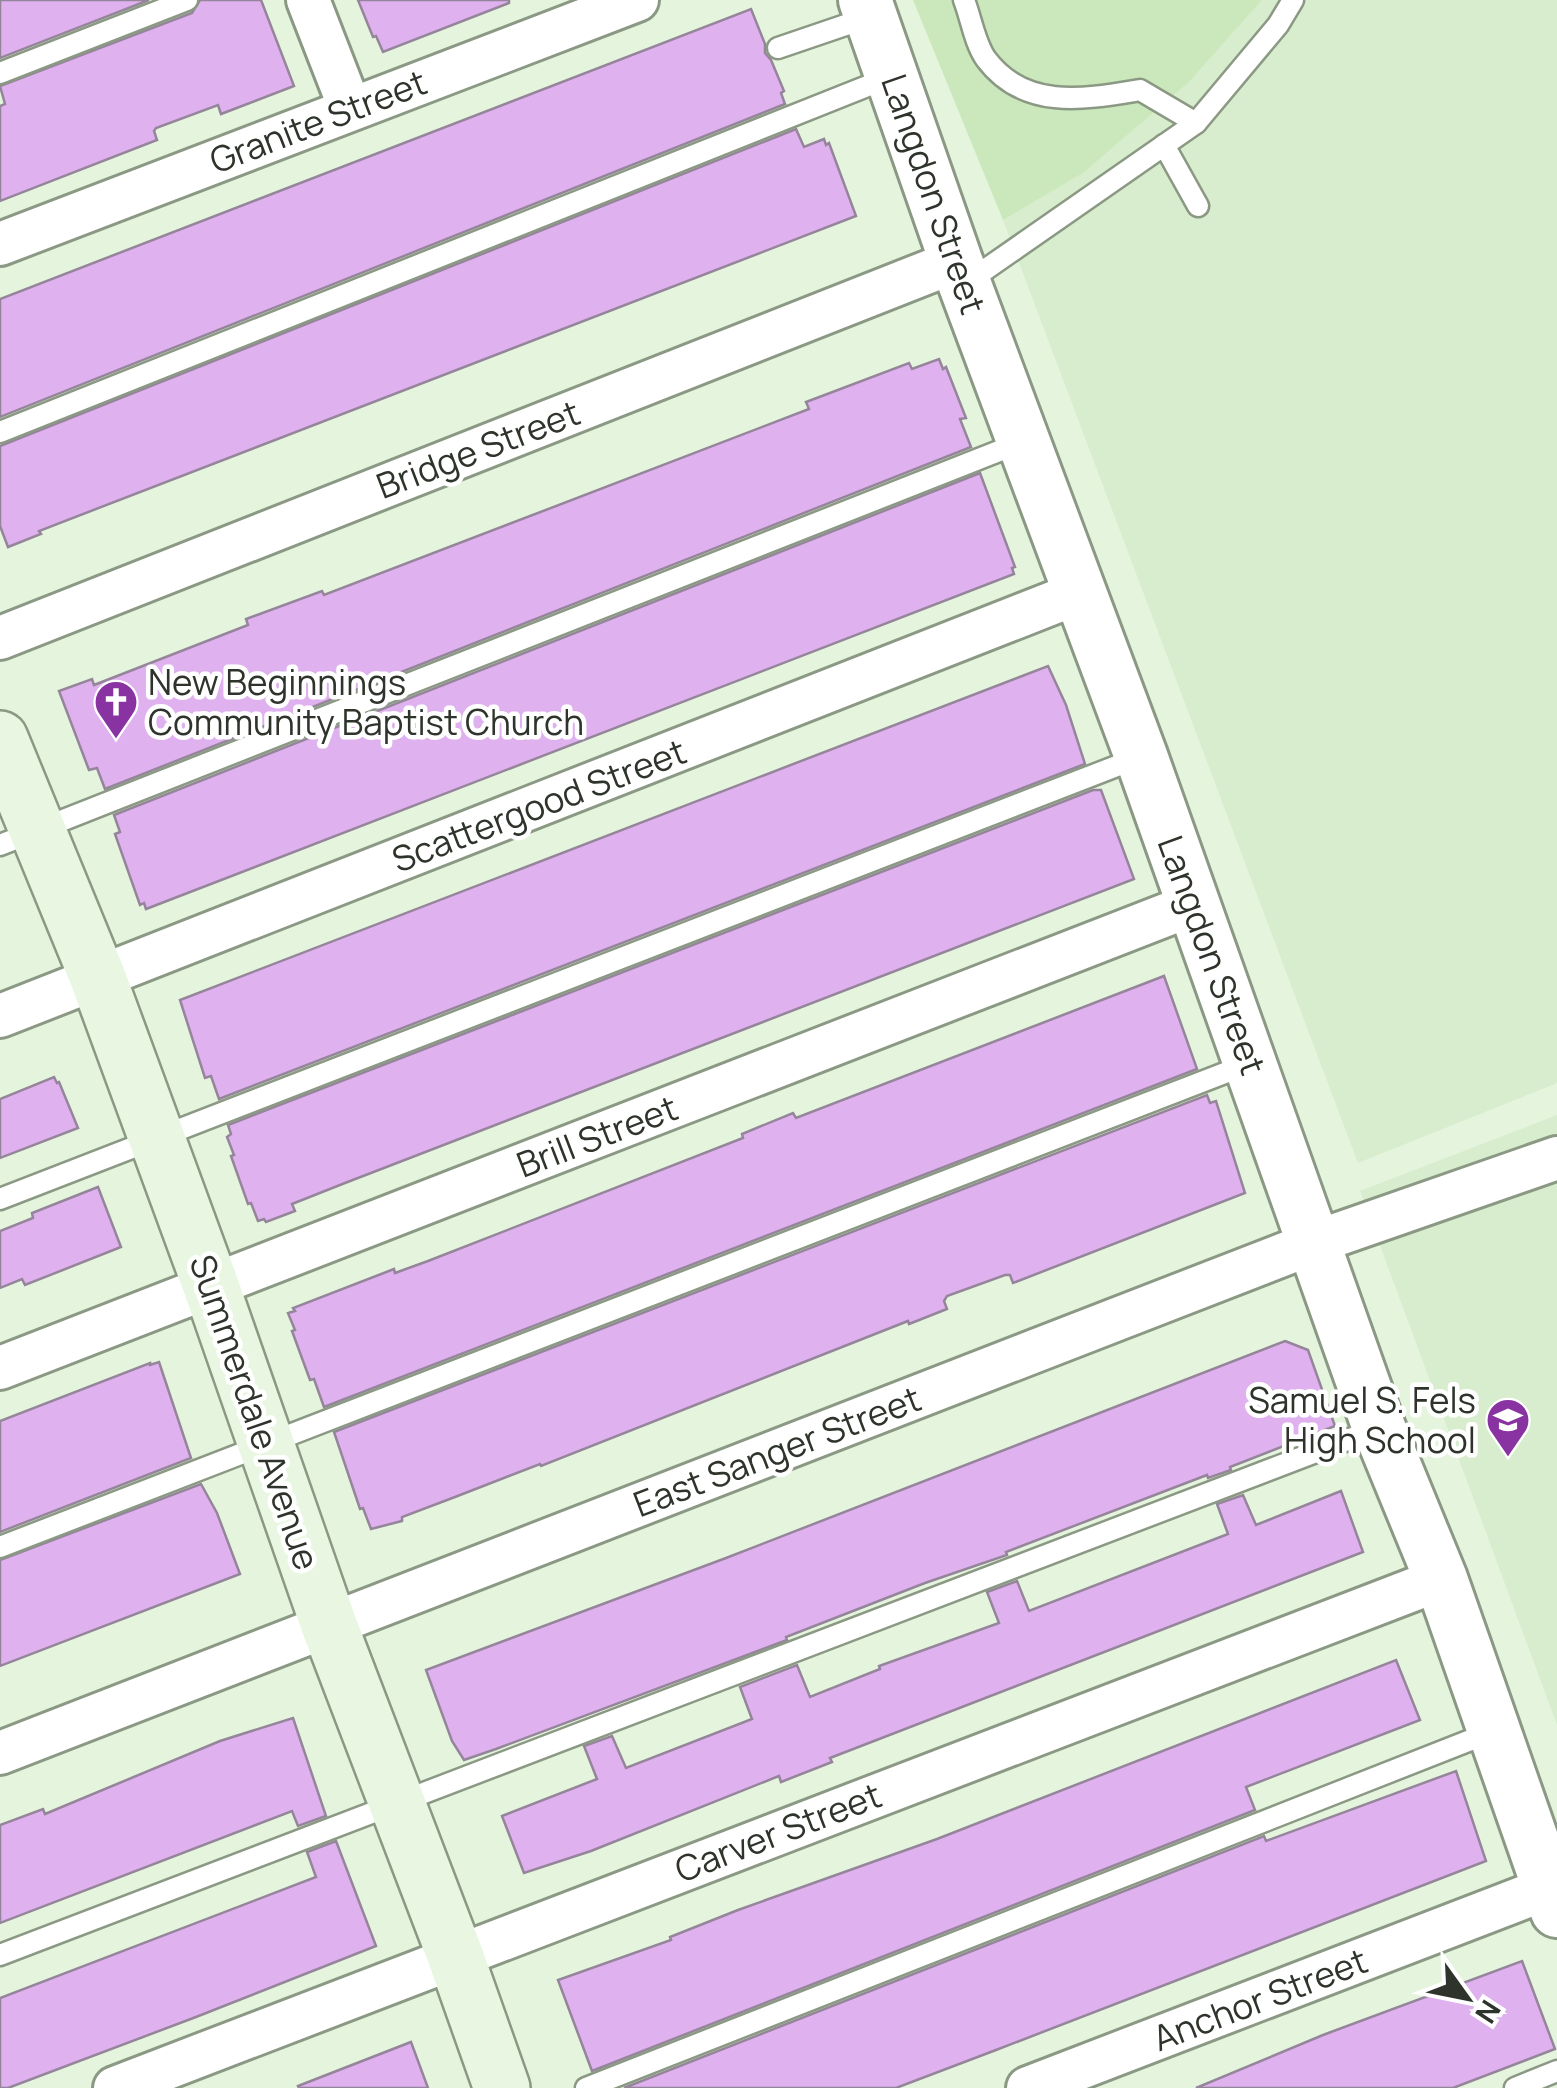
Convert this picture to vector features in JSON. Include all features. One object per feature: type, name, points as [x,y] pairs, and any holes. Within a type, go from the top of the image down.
[{"type":"main road","name":"Summerdale Avenue","points":[[0,739],[18,838],[98,978],[329,1625],[502,2088]]},
{"type":"street","points":[[308,0],[350,108]]},
{"type":"street","name":"Granite Street","points":[[0,244],[638,0]]},
{"type":"street","name":"Langdon Street","points":[[868,8],[960,273],[1141,756],[1379,1428],[1442,1579],[1552,1900]]},
{"type":"street","name":"Bridge Street","points":[[0,638],[960,273]]},
{"type":"street","name":"Scattergood Street","points":[[0,1016],[1078,593]]},
{"type":"street","name":"Brill Street","points":[[0,1368],[1194,904]]},
{"type":"street","name":"East Sanger Street","points":[[0,1753],[1313,1243],[1557,1158]]},
{"type":"street","name":"Carver Street","points":[[115,2088],[1442,1579]]},
{"type":"street","name":"Anchor Street","points":[[1028,2088],[1552,1900]]},
{"type":"lane","points":[[0,73],[187,0]]},
{"type":"lane","points":[[964,0],[986,59],[1024,92],[1078,100],[1140,90],[1196,124]]},
{"type":"lane","points":[[960,273],[1196,124],[1278,25],[1293,0]]},
{"type":"lane","points":[[778,48],[868,8]]},
{"type":"lane","points":[[0,432],[893,76]]},
{"type":"lane","points":[[1164,145],[1198,206]]},
{"type":"lane","points":[[18,838],[1023,441]]},
{"type":"lane","points":[[0,1199],[1141,756]]},
{"type":"lane","points":[[0,1547],[1250,1063]]},
{"type":"lane","points":[[0,1955],[1379,1428]]},
{"type":"lane","points":[[586,2088],[1494,1731]]},
{"type":"lane","points":[[1515,2088],[1557,2071]]},
{"type":"shaded area","points":[[913,0],[1262,0],[1189,82],[1083,173],[1003,220]]},
{"type":"shaded area","points":[[1262,0],[1557,0],[1557,1083],[1358,1163],[1003,220],[1083,173],[1189,82]]},
{"type":"shaded area","name":"Samuel S. Fels High School","points":[[1557,1115],[1557,1725],[1360,1191]]},
{"type":"building","points":[[0,0],[149,0],[0,58]]},
{"type":"building","points":[[200,0],[261,0],[294,86],[221,114],[218,105],[156,128],[157,140],[0,201],[0,106],[5,104],[0,86],[192,13]]},
{"type":"building","points":[[358,0],[509,0],[509,3],[383,52]]},
{"type":"building","points":[[751,9],[765,53],[784,91],[781,93],[785,104],[0,417],[0,299]]},
{"type":"building","points":[[796,129],[804,147],[824,139],[826,145],[829,143],[856,216],[39,531],[41,534],[8,547],[0,526],[0,446]]},
{"type":"building","points":[[939,359],[943,369],[946,367],[966,418],[960,419],[971,447],[105,789],[97,768],[89,770],[59,691],[92,679],[94,685],[248,625],[246,619],[322,591],[324,595],[809,409],[806,402],[909,363],[912,369]]},
{"type":"building","points":[[980,473],[1015,567],[1014,574],[146,909],[144,903],[140,905],[115,834],[120,832],[114,815]]},
{"type":"building","points":[[1048,666],[1066,705],[1085,764],[219,1099],[211,1076],[205,1078],[180,1000]]},
{"type":"building","points":[[1101,790],[1134,879],[345,1183],[292,1204],[295,1211],[266,1222],[258,1221],[251,1203],[248,1204],[231,1156],[234,1155],[227,1137],[231,1134],[228,1125]]},
{"type":"building","points":[[1164,976],[1197,1069],[324,1407],[314,1379],[310,1380],[292,1331],[295,1330],[288,1313],[295,1311],[293,1308],[394,1269],[395,1273],[428,1261],[743,1138],[742,1134],[793,1113],[796,1118]]},
{"type":"building","points":[[54,1077],[78,1128],[0,1158],[0,1099]]},
{"type":"building","points":[[1207,1095],[1210,1103],[1216,1101],[1245,1193],[1013,1283],[1010,1275],[1005,1275],[947,1296],[947,1309],[402,1517],[402,1521],[371,1529],[363,1508],[360,1509],[334,1432]]},
{"type":"building","points":[[98,1187],[121,1247],[25,1285],[22,1279],[0,1288],[0,1231],[33,1218],[32,1213]]},
{"type":"building","points":[[1285,1341],[1308,1350],[1335,1426],[1230,1467],[1231,1470],[1208,1478],[1207,1475],[496,1749],[464,1760],[452,1741],[426,1670]]},
{"type":"building","points":[[159,1362],[191,1458],[0,1532],[0,1421]]},
{"type":"building","points":[[201,1484],[217,1513],[240,1574],[0,1666],[0,1560]]},
{"type":"building","points":[[1341,1491],[1363,1552],[830,1758],[832,1762],[781,1782],[779,1776],[591,1851],[524,1873],[502,1816],[597,1779],[584,1746],[612,1736],[626,1768],[752,1719],[740,1687],[797,1665],[810,1697],[880,1669],[879,1666],[999,1623],[987,1592],[1017,1581],[1029,1611],[1228,1534],[1217,1504],[1243,1495],[1256,1525]]},
{"type":"building","points":[[1396,1660],[1420,1720],[1246,1787],[1255,1810],[592,2071],[558,1980],[937,1839]]},
{"type":"building","points":[[293,1718],[326,1816],[298,1826],[292,1811],[0,1923],[0,1825],[43,1809],[45,1814],[220,1741]]},
{"type":"building","points":[[1456,1771],[1486,1861],[996,2050],[896,2088],[624,2088],[1264,1836],[1266,1841]]},
{"type":"building","points":[[336,1841],[376,1946],[0,2088],[0,1998],[316,1877],[307,1852]]},
{"type":"building","points":[[1522,1961],[1555,2049],[1453,2088],[1196,2088],[1323,2035]]},
{"type":"building","points":[[411,2042],[428,2088],[298,2086]]},
{"type":"place","name":"New Beginnings Community Baptist Church","points":[[116,740]]},
{"type":"place","name":"Samuel S. Fels High School","points":[[1508,1458]]}]
